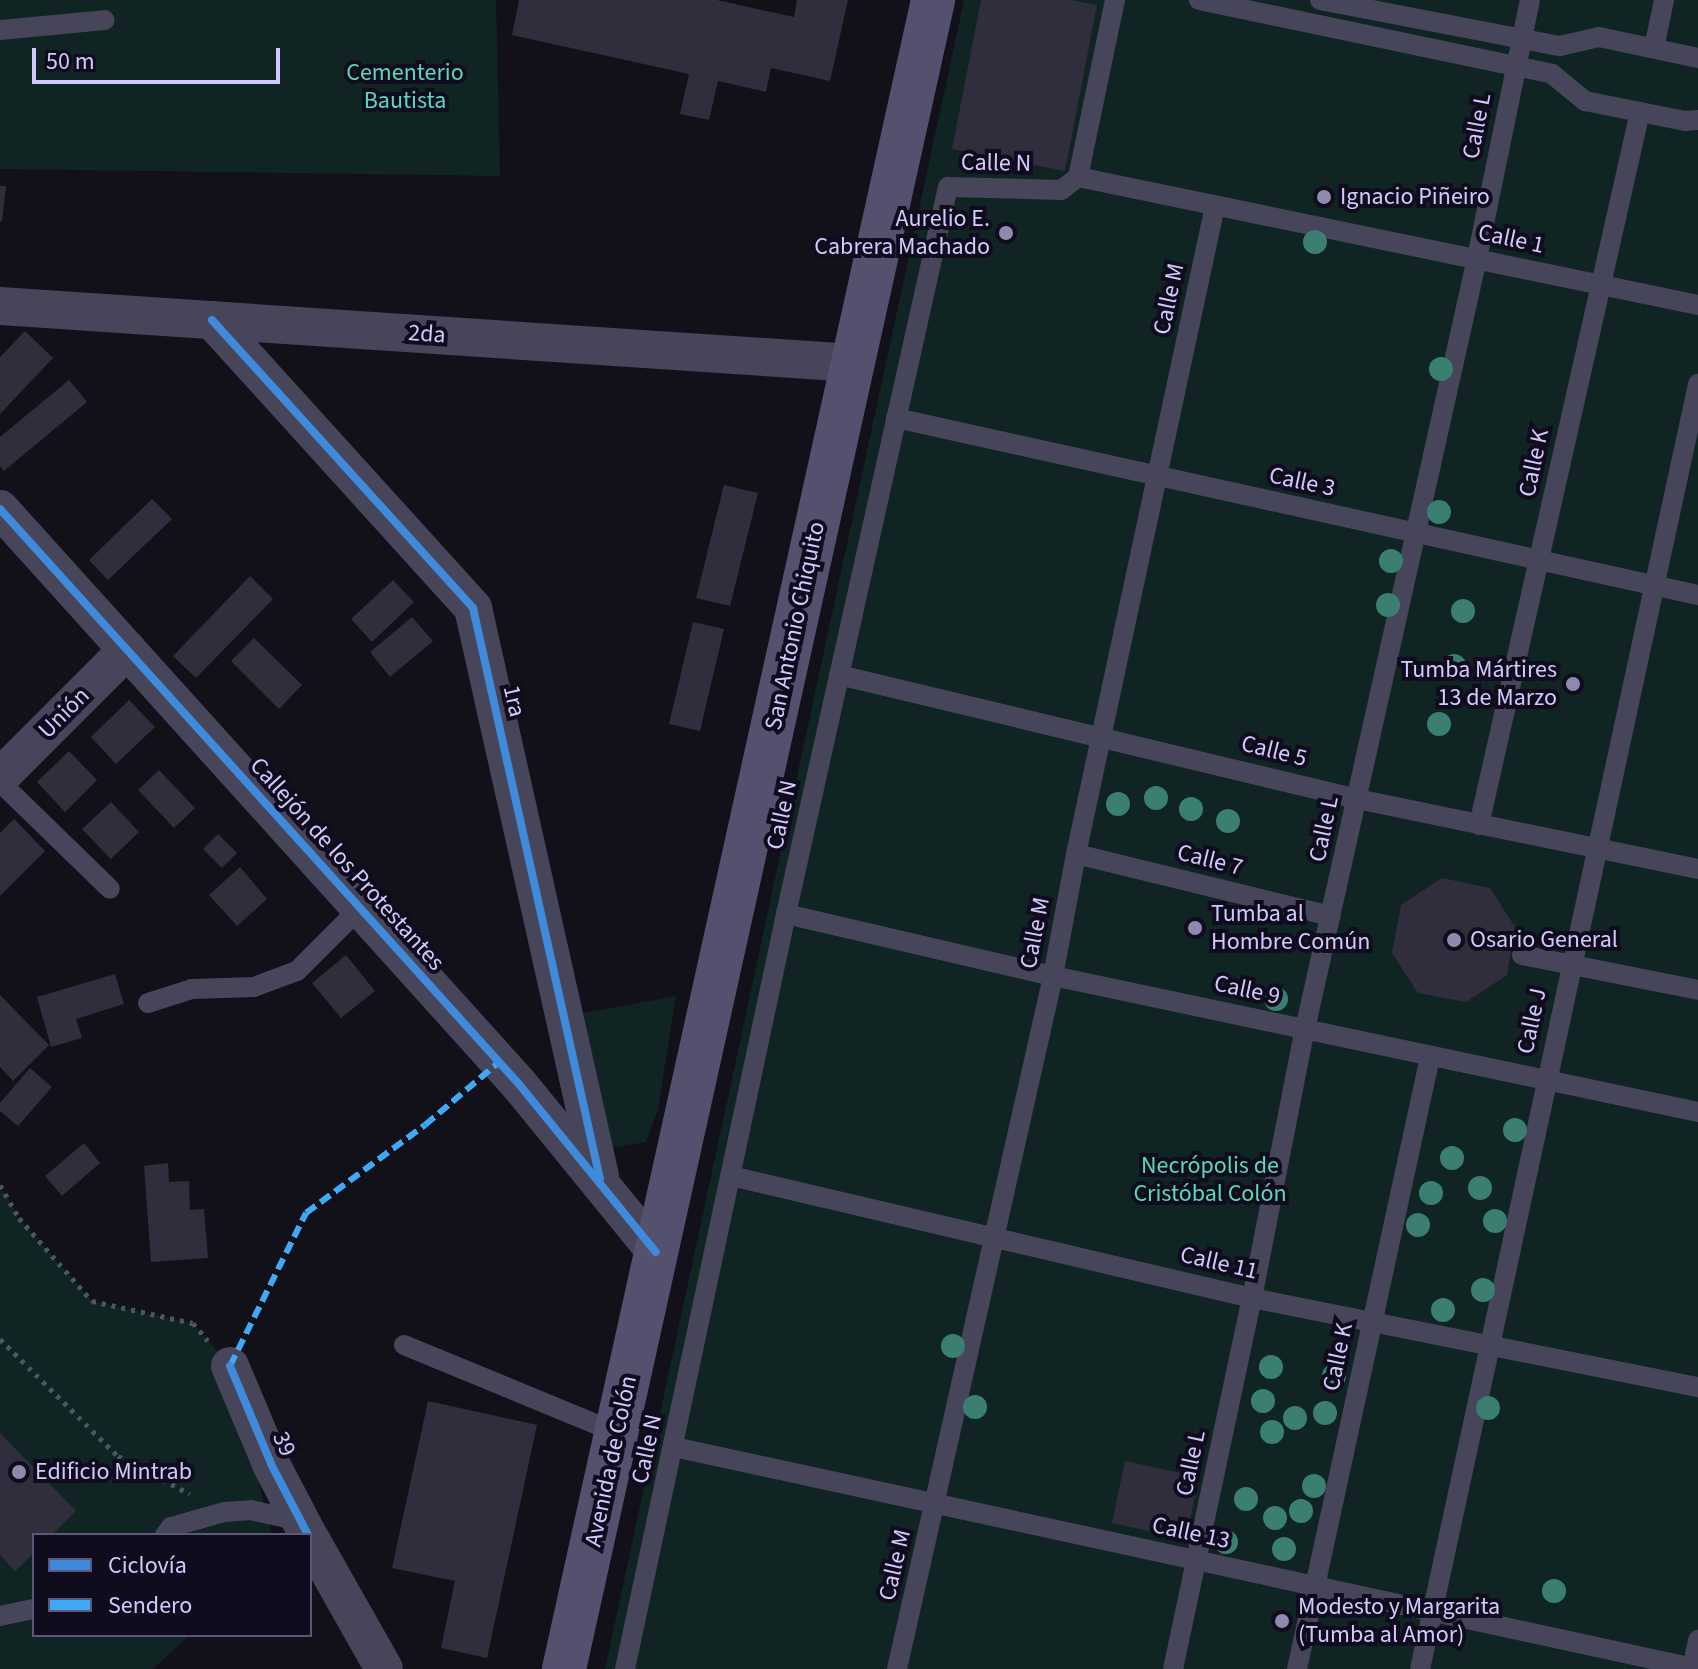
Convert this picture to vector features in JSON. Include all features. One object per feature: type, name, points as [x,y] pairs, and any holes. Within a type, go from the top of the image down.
[{"type":"main road","name":"San Antonio Chiquito","points":[[656,1252],[933,0]]},
{"type":"main road","name":"Avenida de Colón","points":[[564,1669],[656,1252]]},
{"type":"street","name":"2da","points":[[0,306],[853,363]]},
{"type":"street","name":"1ra","points":[[212,320],[473,608],[601,1183]]},
{"type":"street","name":"Callejón de los Protestantes","points":[[0,509],[518,1083],[656,1252]]},
{"type":"street","name":"Unión","points":[[0,779],[127,650]]},
{"type":"street","name":"39","points":[[230,1366],[272,1466],[306,1531]]},
{"type":"street","name":"39","points":[[312,1542],[384,1669]]},
{"type":"lane","points":[[1078,177],[1115,0]]},
{"type":"lane","points":[[1199,0],[1552,74],[1585,101],[1685,121],[1698,120]]},
{"type":"lane","points":[[1320,0],[1396,7],[1560,46],[1599,37],[1698,58]]},
{"type":"lane","name":"Calle L","points":[[1173,1669],[1252,1298],[1305,1029],[1417,533],[1530,0]]},
{"type":"lane","points":[[1654,48],[1664,0]]},
{"type":"lane","points":[[0,30],[105,20]]},
{"type":"lane","name":"Calle K","points":[[1479,825],[1640,112]]},
{"type":"lane","name":"Calle 1","points":[[1078,177],[1698,305]]},
{"type":"lane","name":"Calle N","points":[[625,1669],[786,914],[948,187],[1061,190],[1078,177]]},
{"type":"lane","name":"Calle M","points":[[897,1669],[1053,976],[1101,735],[1215,206]]},
{"type":"lane","name":"Calle J","points":[[1420,1669],[1493,1344],[1545,1080],[1698,384]]},
{"type":"lane","name":"Calle 3","points":[[896,418],[1698,595]]},
{"type":"lane","name":"Calle 5","points":[[839,675],[1101,735],[1357,799],[1698,869]]},
{"type":"lane","points":[[0,779],[110,889]]},
{"type":"lane","name":"Calle 7","points":[[1076,854],[1331,916]]},
{"type":"lane","points":[[148,1003],[192,989],[254,987],[297,971],[360,908]]},
{"type":"lane","name":"Calle 9","points":[[786,914],[1053,976],[1698,1112]]},
{"type":"lane","points":[[1522,955],[1698,990]]},
{"type":"lane","name":"Calle K","points":[[1297,1669],[1430,1057]]},
{"type":"lane","name":"Calle 11","points":[[731,1176],[1252,1298],[1698,1387]]},
{"type":"lane","points":[[404,1345],[617,1433]]},
{"type":"lane","name":"Calle 13","points":[[674,1447],[1694,1668]]},
{"type":"lane","points":[[166,1533],[171,1527],[224,1512],[251,1510],[306,1531]]},
{"type":"lane","points":[[0,1616],[32,1609]]},
{"type":"lane","points":[[1694,1668],[1698,1640]]},
{"type":"path","points":[[0,1185],[19,1218],[92,1301],[193,1323],[230,1366]]},
{"type":"path","points":[[0,1339],[118,1456],[224,1512]]},
{"type":"green space","name":"Cementerio Bautista","points":[[0,0],[496,0],[500,176],[0,169]]},
{"type":"green space","name":"Necrópolis de Cristóbal Colón","points":[[964,0],[1698,0],[1698,1669],[605,1669]]},
{"type":"green space","points":[[676,996],[658,1110],[646,1142],[611,1148],[578,1014]]},
{"type":"green space","points":[[0,1185],[19,1218],[92,1301],[193,1323],[230,1366],[272,1533],[32,1533],[32,1637],[188,1637],[153,1669],[0,1669]]},
{"type":"building","points":[[519,0],[717,0],[794,17],[797,0],[848,0],[830,81],[771,68],[766,92],[718,81],[709,120],[680,114],[689,74],[512,35]]},
{"type":"building","points":[[981,0],[1071,0],[1097,5],[1065,171],[952,149]]},
{"type":"building","points":[[0,186],[6,186],[2,221],[0,221]]},
{"type":"building","points":[[25,331],[53,358],[0,414],[0,357]]},
{"type":"building","points":[[69,380],[87,402],[4,471],[0,466],[0,437]]},
{"type":"building","points":[[724,485],[758,493],[730,606],[696,598]]},
{"type":"building","points":[[152,499],[172,519],[108,580],[89,560]]},
{"type":"building","points":[[250,576],[273,599],[196,678],[173,656]]},
{"type":"building","points":[[393,580],[414,602],[372,642],[351,619]]},
{"type":"building","points":[[412,617],[433,641],[390,677],[370,652]]},
{"type":"building","points":[[693,622],[724,629],[700,731],[669,724]]},
{"type":"building","points":[[254,638],[302,685],[279,709],[231,661]]},
{"type":"building","points":[[129,700],[155,727],[116,764],[91,737]]},
{"type":"building","points":[[69,751],[97,780],[65,812],[37,782]]},
{"type":"building","points":[[159,770],[195,808],[174,828],[138,790]]},
{"type":"building","points":[[111,802],[139,832],[111,859],[82,829]]},
{"type":"building","points":[[14,819],[45,851],[0,896],[0,833]]},
{"type":"building","points":[[218,834],[237,853],[222,868],[203,849]]},
{"type":"building","points":[[240,867],[267,899],[237,926],[209,895]]},
{"type":"building","name":"Osario General","points":[[1442,878],[1490,888],[1515,927],[1507,975],[1466,1002],[1418,993],[1392,953],[1401,905]]},
{"type":"building","points":[[346,955],[375,991],[341,1018],[312,983]]},
{"type":"building","points":[[115,974],[124,1004],[76,1019],[82,1038],[51,1047],[37,997]]},
{"type":"building","points":[[0,995],[49,1045],[13,1081],[0,1067]]},
{"type":"building","points":[[30,1068],[52,1087],[18,1126],[0,1111],[0,1103]]},
{"type":"building","points":[[84,1143],[100,1163],[62,1196],[45,1176]]},
{"type":"building","points":[[168,1163],[169,1182],[189,1181],[190,1210],[204,1209],[208,1258],[151,1262],[144,1166]]},
{"type":"building","points":[[428,1401],[537,1425],[487,1658],[441,1648],[455,1581],[392,1568]]},
{"type":"building","name":"Edificio Mintrab","points":[[0,1433],[76,1511],[54,1533],[32,1533],[32,1555],[15,1571],[0,1555]]},
{"type":"building","points":[[1125,1461],[1199,1477],[1186,1539],[1112,1523]]},
{"type":"marked path","points":[[230,1366],[306,1213],[425,1125],[499,1062]]},
{"type":"cycle path","points":[[212,320],[473,608],[600,1179]]},
{"type":"cycle path","points":[[0,509],[518,1083],[656,1252]]},
{"type":"cycle path","points":[[230,1366],[272,1466],[307,1533]]},
{"type":"place","name":"Ignacio Piñeiro","points":[[1324,197]]},
{"type":"place","name":"Aurelio E. Cabrera Machado","points":[[1006,233]]},
{"type":"place","name":"Tumba Mártires 13 de Marzo","points":[[1573,684]]},
{"type":"place","name":"Tumba al Hombre Común","points":[[1195,928]]},
{"type":"place","name":"Osario General","points":[[1454,940]]},
{"type":"place","name":"Edificio Mintrab","points":[[19,1472]]},
{"type":"place","name":"Modesto y Margarita (Tumba al Amor)","points":[[1282,1621]]}]
